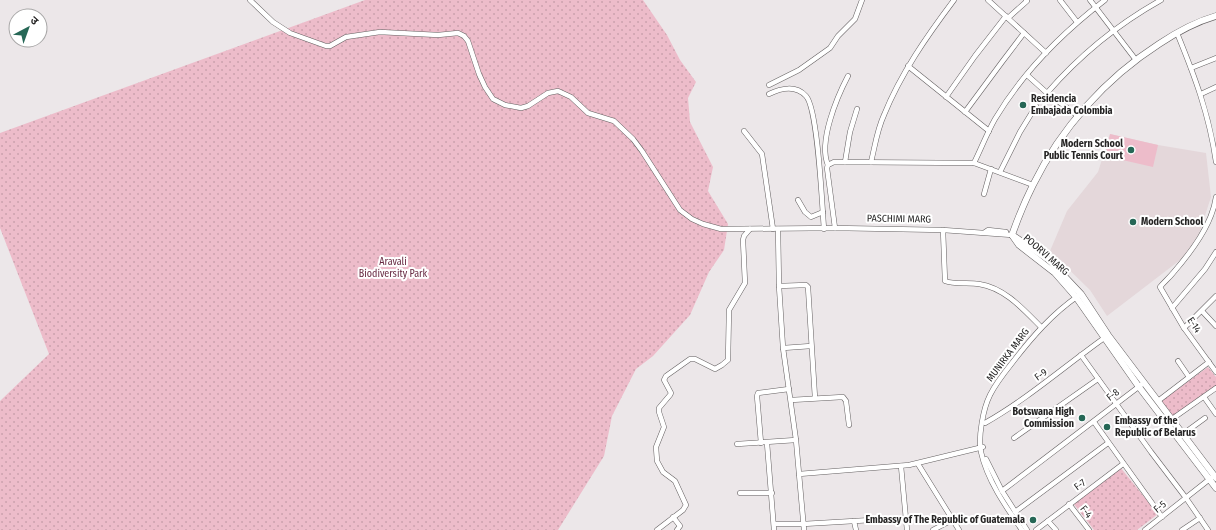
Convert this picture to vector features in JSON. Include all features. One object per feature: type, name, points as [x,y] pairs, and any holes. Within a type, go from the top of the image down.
[{"type":"main road","points":[[1012,234],[1033,185],[1056,145],[1078,116],[1103,88],[1136,60],[1177,33],[1193,24],[1216,16]]},
{"type":"main road","name":"POORVI MARG","points":[[1012,234],[1049,260],[1079,297],[1142,385],[1213,477]]},
{"type":"main road","name":"POORVI MARG","points":[[1142,385],[1158,401],[1183,434],[1213,477],[1216,488]]},
{"type":"street","name":"PASCHIMI MARG","points":[[250,0],[273,22],[290,33],[326,46],[330,46],[346,37],[380,32],[438,35],[458,33],[464,36],[468,41],[473,58],[485,87],[489,94],[497,102],[521,108],[528,106],[548,93],[558,91],[571,97],[588,113],[614,121],[633,139],[664,183],[675,204],[685,214],[713,228],[835,228],[985,232],[988,230],[1012,234]]},
{"type":"street","points":[[769,85],[799,70],[830,48],[838,36],[855,19],[862,0]]},
{"type":"street","points":[[871,162],[883,115],[897,86],[908,66],[954,0]]},
{"type":"street","points":[[988,0],[1046,53]]},
{"type":"street","points":[[946,97],[975,56],[1007,17],[1027,1],[1026,0]]},
{"type":"street","points":[[1060,0],[1077,22]]},
{"type":"street","points":[[1090,0],[1136,60]]},
{"type":"street","points":[[974,163],[1000,111],[1027,75],[1046,53],[1077,22],[1105,0]]},
{"type":"street","points":[[1048,93],[1076,61],[1132,18],[1161,0]]},
{"type":"street","points":[[965,112],[1024,33]]},
{"type":"street","points":[[1177,33],[1201,94],[1211,130],[1216,162]]},
{"type":"street","points":[[1191,68],[1216,58]]},
{"type":"street","points":[[908,66],[989,131]]},
{"type":"street","points":[[1027,75],[1078,116]]},
{"type":"street","points":[[835,228],[827,172],[828,165],[826,156],[828,129],[838,98],[848,76]]},
{"type":"street","points":[[1201,94],[1216,86]]},
{"type":"street","points":[[769,94],[782,88],[795,90],[804,94],[810,102],[816,143],[824,228]]},
{"type":"street","points":[[1000,172],[1020,132],[1036,106]]},
{"type":"street","points":[[845,162],[850,132],[857,109]]},
{"type":"street","points":[[744,131],[762,154],[776,229],[783,348],[796,440],[804,530]]},
{"type":"street","points":[[828,165],[834,162],[974,163],[1033,185]]},
{"type":"street","points":[[984,194],[991,169]]},
{"type":"street","points":[[1216,197],[1216,204]]},
{"type":"street","points":[[798,200],[804,212],[811,217],[823,212]]},
{"type":"street","name":"E-14","points":[[1216,204],[1198,240],[1182,262],[1160,287],[1184,328],[1216,372]]},
{"type":"street","points":[[657,530],[686,505],[675,481],[663,472],[656,457],[656,447],[664,427],[659,408],[671,393],[664,380],[666,376],[690,359],[694,359],[715,369],[728,360],[729,310],[745,283],[742,240],[750,229]]},
{"type":"street","points":[[943,230],[945,280],[950,282],[977,284],[997,290],[1014,301],[1041,327]]},
{"type":"street","points":[[1172,308],[1205,269],[1216,252]]},
{"type":"street","points":[[779,286],[808,286],[815,398]]},
{"type":"street","points":[[1184,328],[1216,296]]},
{"type":"street","name":"MUNIRKA MARG","points":[[1022,530],[1002,500],[984,461],[982,447],[982,425],[989,396],[999,379],[1041,327],[1056,312],[1079,297]]},
{"type":"street","name":"MUNIRKA MARG","points":[[1027,530],[1014,512],[1002,491],[986,461],[982,447],[990,399],[1000,383],[1045,326],[1079,297]]},
{"type":"street","points":[[1202,311],[1216,326]]},
{"type":"street","name":"F-9","points":[[985,423],[1058,374],[1106,336]]},
{"type":"street","points":[[783,348],[811,346]]},
{"type":"street","points":[[1081,355],[1208,530]]},
{"type":"street","points":[[1178,361],[1189,377]]},
{"type":"street","points":[[1158,401],[1209,362]]},
{"type":"street","points":[[1014,438],[1098,379]]},
{"type":"street","name":"F-8","points":[[1002,491],[1142,385]]},
{"type":"street","points":[[1172,419],[1216,388]]},
{"type":"street","points":[[761,443],[758,394],[789,389]]},
{"type":"street","points":[[1204,397],[1216,414]]},
{"type":"street","points":[[791,400],[845,398],[849,425]]},
{"type":"street","points":[[1183,434],[1205,418]]},
{"type":"street","points":[[1094,422],[1162,517]]},
{"type":"street","points":[[737,444],[796,440]]},
{"type":"street","points":[[767,443],[774,530]]},
{"type":"street","points":[[1014,512],[1108,443]]},
{"type":"street","points":[[799,474],[918,464],[982,447]]},
{"type":"street","points":[[918,464],[959,530]]},
{"type":"street","name":"F-7","points":[[1036,530],[1123,464]]},
{"type":"street","points":[[901,466],[907,530]]},
{"type":"street","name":"F-5","points":[[1145,530],[1213,477]]},
{"type":"street","points":[[740,493],[772,493]]},
{"type":"street","name":"F-4","points":[[1069,504],[1089,530]]},
{"type":"street","points":[[673,517],[680,526],[677,530]]},
{"type":"street","points":[[774,524],[804,524],[906,518]]},
{"type":"street","points":[[1182,530],[1200,518]]},
{"type":"street","points":[[933,530],[952,520]]},
{"type":"street","points":[[854,521],[856,530]]},
{"type":"street","points":[[1048,521],[1056,530]]},
{"type":"shaded area","name":"Modern School","points":[[1110,134],[1158,145],[1206,153],[1211,197],[1199,234],[1184,257],[1107,316],[1090,290],[1050,251],[1067,211],[1098,172]]},
{"type":"green space","name":"Aravali Biodiversity Park","points":[[365,0],[643,0],[667,35],[680,60],[696,82],[688,98],[690,122],[713,167],[708,191],[728,224],[724,250],[709,272],[690,315],[653,356],[636,369],[612,416],[604,456],[558,530],[0,530],[0,401],[49,354],[0,228],[0,133]]},
{"type":"green space","name":"Modern School Public Tennis Court","points":[[1110,134],[1158,145],[1153,167],[1105,156]]},
{"type":"green space","points":[[1208,367],[1216,377],[1216,387],[1173,417],[1161,401]]},
{"type":"green space","points":[[1120,467],[1158,514],[1137,530],[1094,530],[1073,503]]},
{"type":"place","name":"Residencia Embajada Colombia","points":[[1023,105]]},
{"type":"place","name":"Modern School Public Tennis Court","points":[[1131,150]]},
{"type":"place","name":"Modern School","points":[[1133,222]]},
{"type":"place","name":"Botswana High Commission","points":[[1082,418]]},
{"type":"place","name":"Embassy of the Republic of Belarus","points":[[1107,427]]},
{"type":"place","name":"Embassy of The Republic of Guatemala","points":[[1033,520]]}]
